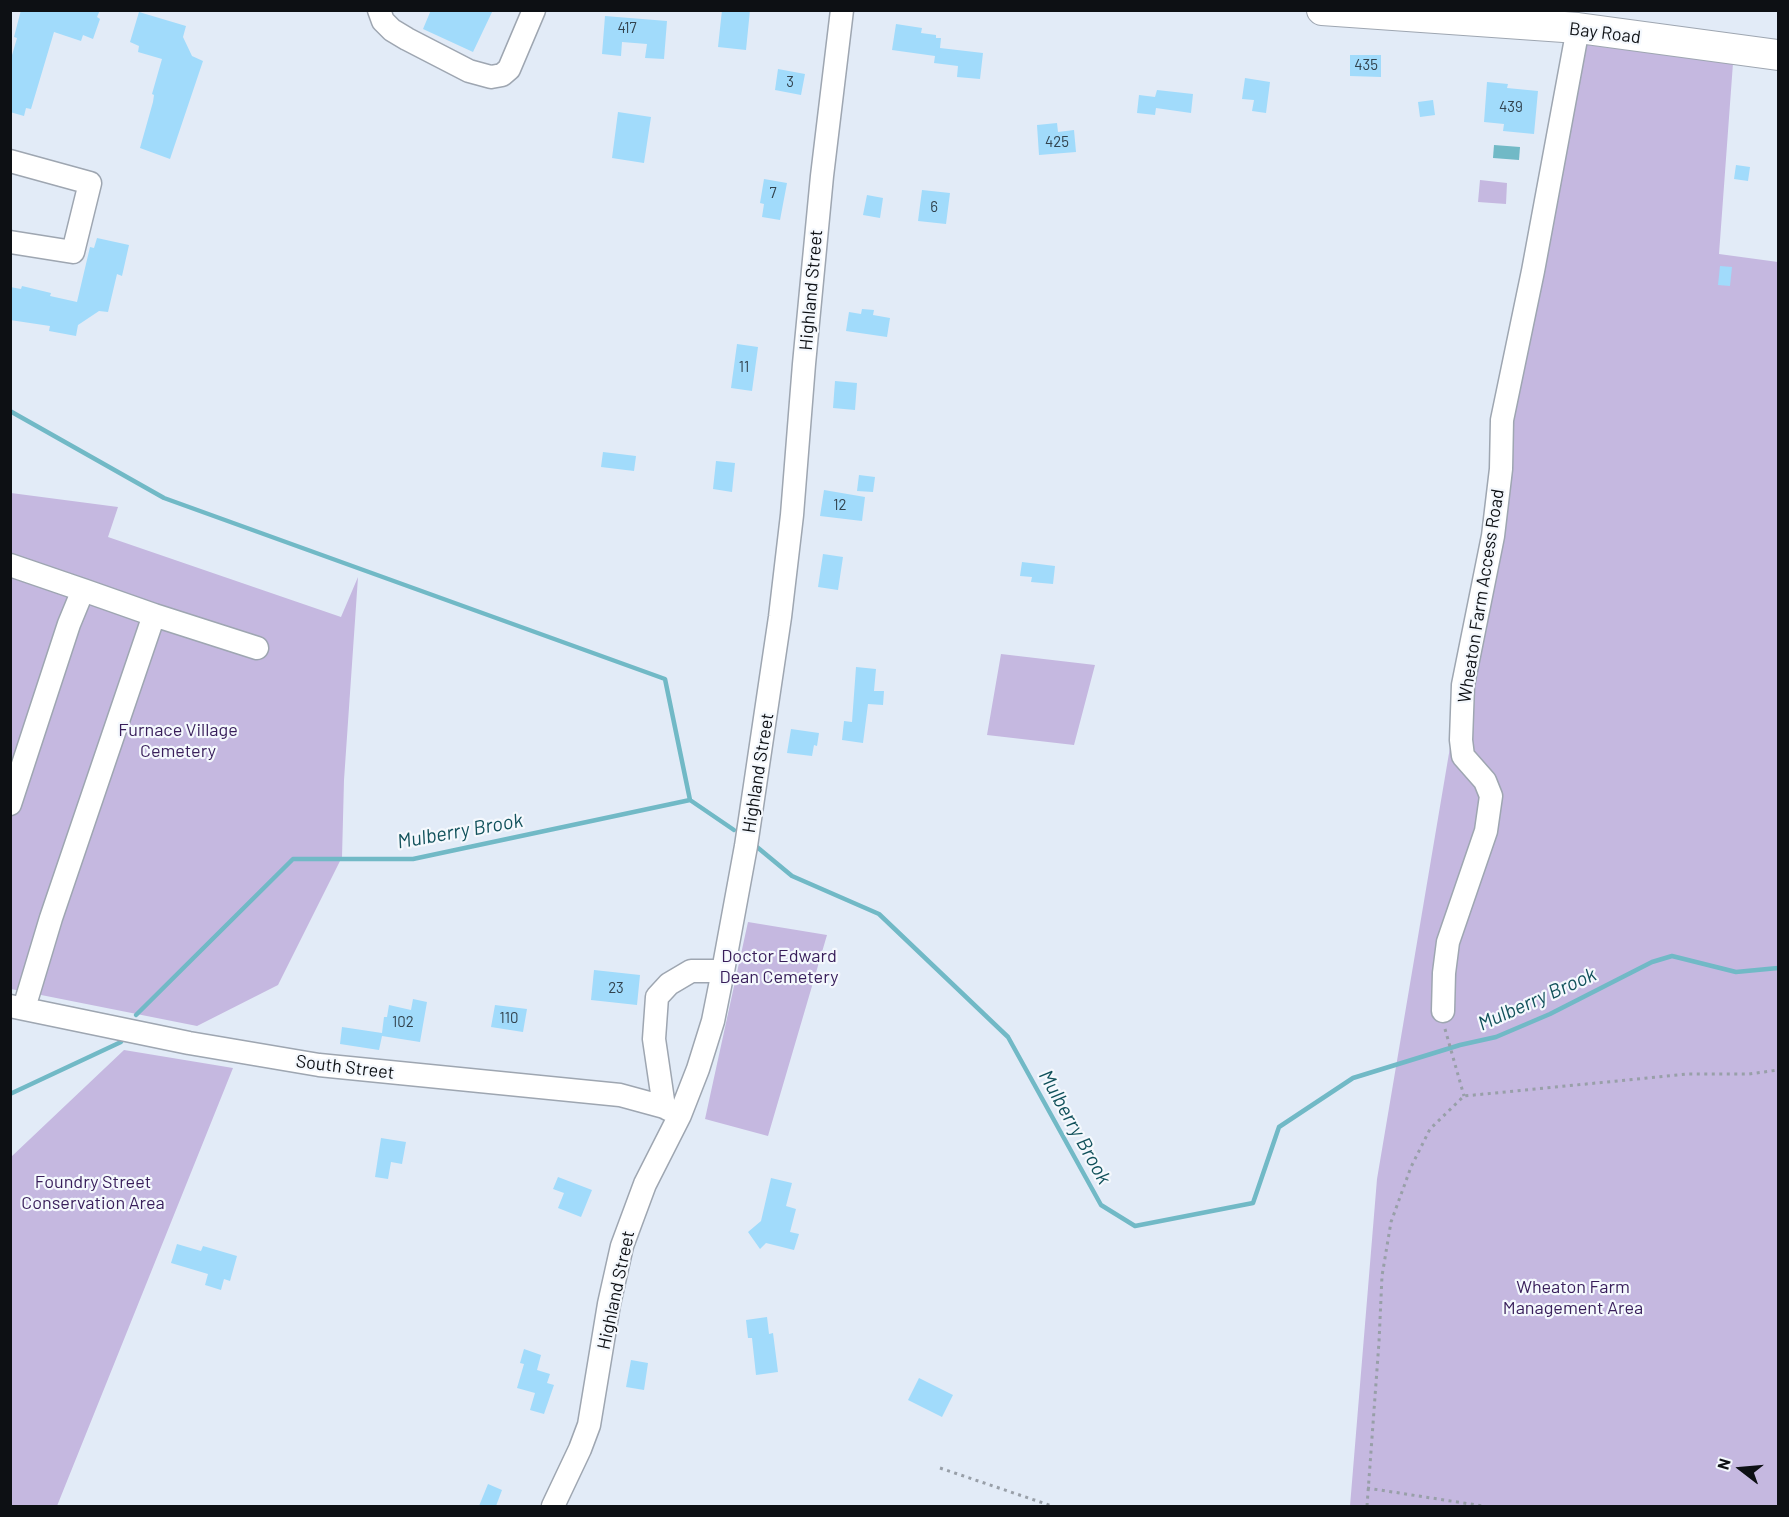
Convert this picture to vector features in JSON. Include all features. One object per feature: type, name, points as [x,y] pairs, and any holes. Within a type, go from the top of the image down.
[{"type":"main road","name":"Bay Road","points":[[1322,10],[1578,28],[1779,55]]},
{"type":"street","points":[[379,10],[383,21],[407,39],[469,71],[491,77],[502,75],[509,69],[534,10]]},
{"type":"street","name":"Highland Street","points":[[553,1506],[589,1425],[609,1305],[622,1246],[672,1111],[704,1049],[723,971],[770,696],[792,515],[821,187],[842,10]]},
{"type":"street","name":"Wheaton Farm Access Road","points":[[1443,1011],[1448,942],[1486,831],[1491,796],[1485,781],[1463,756],[1461,740],[1463,685],[1493,536],[1501,469],[1502,420],[1533,271],[1578,28]]},
{"type":"street","points":[[10,161],[90,183],[72,252],[10,242]]},
{"type":"street","points":[[10,565],[257,648]]},
{"type":"street","points":[[10,804],[69,624],[83,590]]},
{"type":"street","points":[[17,1007],[51,918],[154,615]]},
{"type":"street","points":[[672,1111],[654,1039],[657,998],[669,984],[691,971],[723,971]]},
{"type":"street","name":"South Street","points":[[17,1007],[189,1043],[297,1062],[620,1095],[672,1111]]},
{"type":"path","points":[[1447,1038],[1464,1096]]},
{"type":"path","points":[[1367,1506],[1382,1276],[1391,1222],[1411,1167],[1430,1129],[1464,1096],[1688,1074],[1749,1074],[1779,1070]]},
{"type":"path","points":[[940,1467],[1052,1506]]},
{"type":"path","points":[[1367,1488],[1483,1506]]},
{"type":"green space","name":"Wheaton Farm Management Area","points":[[1565,42],[1733,63],[1719,254],[1778,262],[1778,1506],[1350,1506],[1377,1179],[1515,363]]},
{"type":"green space","points":[[1480,180],[1507,183],[1506,204],[1478,202]]},
{"type":"green space","name":"Furnace Village Cemetery","points":[[11,493],[118,507],[108,537],[341,617],[358,577],[344,780],[342,857],[278,985],[197,1026],[11,989]]},
{"type":"green space","points":[[1001,654],[1095,665],[1074,745],[987,735]]},
{"type":"green space","name":"Doctor Edward Dean Cemetery","points":[[748,922],[827,935],[768,1136],[705,1119]]},
{"type":"green space","name":"Foundry Street Conservation Area","points":[[124,1050],[233,1068],[57,1506],[11,1506],[11,1157]]},
{"type":"water","points":[[1494,145],[1520,147],[1519,160],[1493,158]]},
{"type":"building","points":[[21,10],[100,10],[97,17],[100,19],[93,39],[83,35],[81,41],[54,32],[31,109],[26,108],[24,116],[10,112],[10,62],[17,38],[14,37]]},
{"type":"building","points":[[431,10],[493,10],[473,52],[423,29]]},
{"type":"building","points":[[722,10],[750,10],[746,50],[718,47]]},
{"type":"building","points":[[139,12],[186,26],[183,37],[192,56],[203,61],[170,159],[140,148],[162,59],[138,52],[139,46],[130,42]]},
{"type":"building","points":[[605,16],[667,21],[664,59],[645,58],[647,44],[622,42],[621,56],[602,54]]},
{"type":"building","points":[[896,24],[922,28],[921,33],[936,35],[936,38],[941,38],[940,48],[983,53],[980,79],[957,77],[958,66],[934,63],[935,56],[892,50]]},
{"type":"building","points":[[1350,55],[1381,55],[1381,77],[1350,76]]},
{"type":"building","points":[[778,69],[805,74],[801,95],[775,90]]},
{"type":"building","points":[[1245,78],[1270,82],[1266,113],[1252,111],[1254,100],[1242,99]]},
{"type":"building","points":[[1487,82],[1508,84],[1507,88],[1538,91],[1534,134],[1503,131],[1504,124],[1484,122]]},
{"type":"building","points":[[1157,90],[1193,94],[1191,113],[1156,108],[1155,115],[1137,113],[1139,95],[1155,97]]},
{"type":"building","points":[[1433,100],[1435,115],[1420,117],[1418,102]]},
{"type":"building","points":[[618,112],[651,117],[644,163],[612,158]]},
{"type":"building","points":[[1057,123],[1058,132],[1074,130],[1076,152],[1039,155],[1037,125]]},
{"type":"building","points":[[1736,165],[1750,167],[1748,181],[1734,179]]},
{"type":"building","points":[[764,179],[787,183],[780,220],[762,217],[764,204],[760,203]]},
{"type":"building","points":[[922,190],[950,193],[946,224],[918,221]]},
{"type":"building","points":[[867,195],[883,198],[880,218],[863,215]]},
{"type":"building","points":[[97,238],[129,245],[122,276],[117,274],[108,312],[99,311],[78,325],[76,336],[49,331],[50,326],[10,320],[10,287],[21,289],[22,286],[77,302],[90,247],[94,248]]},
{"type":"building","points":[[1720,266],[1732,267],[1730,286],[1718,285]]},
{"type":"building","points":[[862,309],[874,310],[873,315],[890,318],[887,337],[846,331],[849,312],[861,314]]},
{"type":"building","points":[[737,344],[758,347],[752,391],[731,388]]},
{"type":"building","points":[[835,381],[857,383],[855,410],[833,408]]},
{"type":"building","points":[[603,452],[636,456],[634,471],[601,467]]},
{"type":"building","points":[[716,461],[735,463],[732,492],[713,489]]},
{"type":"building","points":[[859,475],[875,477],[873,492],[857,491]]},
{"type":"building","points":[[824,490],[865,497],[862,521],[820,516]]},
{"type":"building","points":[[823,554],[843,557],[838,590],[818,587]]},
{"type":"building","points":[[1022,562],[1055,566],[1053,584],[1031,582],[1032,577],[1020,576]]},
{"type":"building","points":[[856,667],[876,669],[874,691],[884,691],[883,705],[868,704],[863,743],[842,740],[844,721],[852,722]]},
{"type":"building","points":[[791,729],[819,733],[817,746],[814,745],[812,756],[787,753]]},
{"type":"building","points":[[594,970],[640,975],[637,1005],[591,1000]]},
{"type":"building","points":[[413,999],[427,1002],[420,1042],[382,1036],[379,1050],[340,1044],[342,1027],[382,1033],[384,1017],[387,1017],[389,1005],[411,1010]]},
{"type":"building","points":[[495,1005],[527,1009],[523,1032],[491,1027]]},
{"type":"building","points":[[381,1138],[406,1142],[402,1164],[391,1162],[388,1179],[375,1177]]},
{"type":"building","points":[[558,1177],[592,1190],[581,1217],[558,1208],[564,1193],[553,1189]]},
{"type":"building","points":[[771,1178],[792,1183],[786,1206],[796,1209],[790,1232],[799,1234],[794,1250],[766,1243],[760,1249],[748,1232],[761,1221]]},
{"type":"building","points":[[177,1244],[201,1251],[203,1246],[237,1256],[230,1281],[224,1279],[221,1290],[205,1285],[208,1274],[171,1263]]},
{"type":"building","points":[[767,1317],[769,1334],[773,1333],[778,1372],[756,1375],[752,1338],[748,1338],[746,1320]]},
{"type":"building","points":[[524,1349],[541,1355],[537,1370],[550,1374],[547,1383],[554,1385],[544,1414],[530,1410],[535,1393],[517,1388],[524,1364],[520,1363]]},
{"type":"building","points":[[631,1360],[648,1363],[644,1390],[626,1387]]},
{"type":"building","points":[[919,1378],[953,1395],[942,1417],[908,1400]]},
{"type":"building","points":[[488,1484],[502,1490],[496,1506],[479,1506]]},
{"type":"waterway","points":[[10,411],[164,498],[665,679],[690,800]]},
{"type":"waterway","name":"Mulberry Brook","points":[[136,1015],[293,859],[413,859],[690,800],[734,830]]},
{"type":"waterway","name":"Mulberry Brook","points":[[757,847],[792,876],[879,914],[1008,1037],[1101,1205],[1135,1226],[1253,1203],[1279,1127],[1353,1078],[1460,1045],[1496,1037],[1550,1014],[1652,962],[1672,956],[1736,972],[1778,968]]},
{"type":"waterway","name":"Mulberry Brook","points":[[10,1094],[121,1042]]}]
